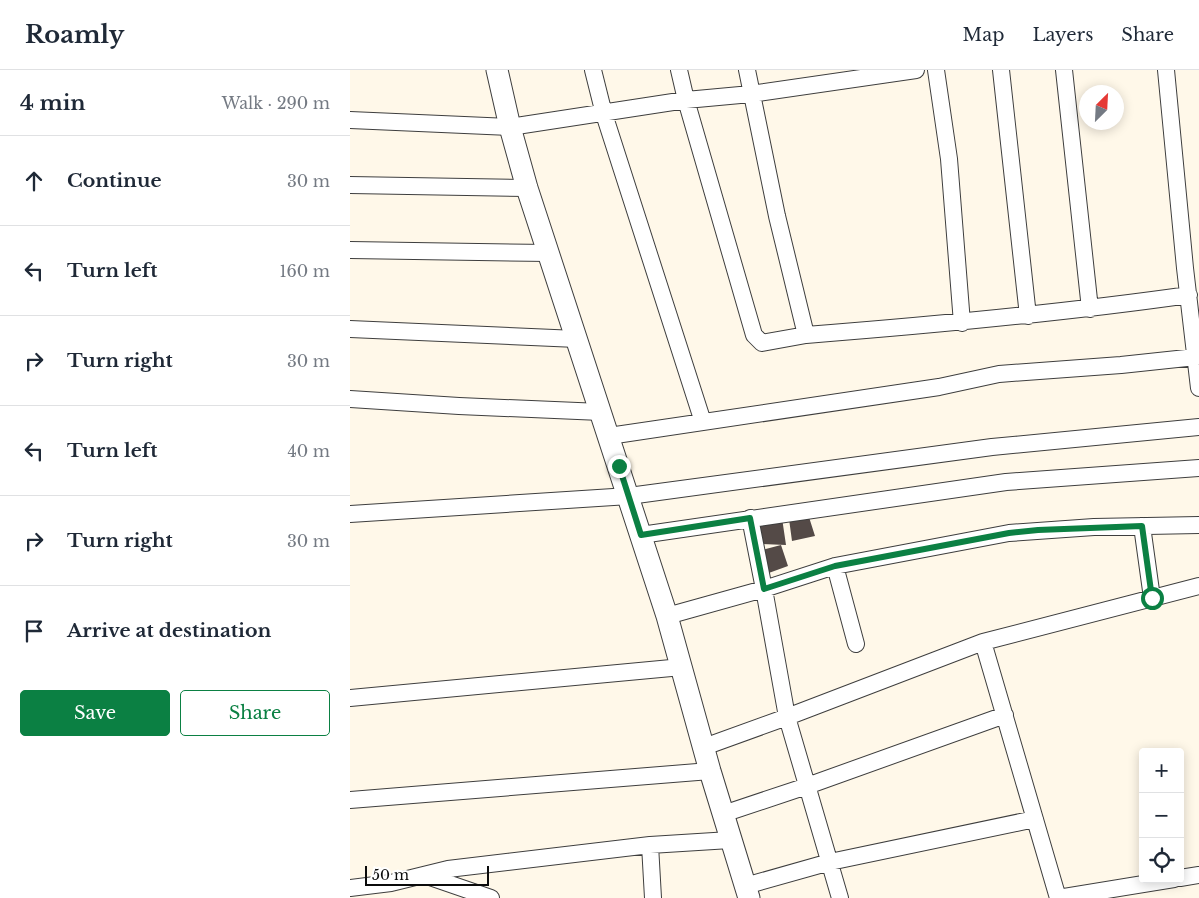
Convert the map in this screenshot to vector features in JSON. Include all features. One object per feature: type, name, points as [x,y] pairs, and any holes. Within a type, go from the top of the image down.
[{"type":"street","points":[[497,70],[527,188],[667,616],[710,771],[747,892],[830,862],[1035,819]]},
{"type":"street","points":[[593,70],[604,114],[703,422]]},
{"type":"street","points":[[679,70],[686,100],[757,340],[765,343],[806,335],[962,323],[1090,310],[1189,296]]},
{"type":"street","points":[[747,70],[806,335]]},
{"type":"street","points":[[350,120],[510,127],[686,100],[751,94],[892,71],[916,70]]},
{"type":"street","points":[[936,70],[949,159],[962,323]]},
{"type":"street","points":[[1001,70],[1028,316]]},
{"type":"street","points":[[1064,70],[1090,310]]},
{"type":"street","points":[[1166,70],[1192,268],[1189,296],[1199,388]]},
{"type":"street","points":[[350,185],[527,188]]},
{"type":"street","points":[[350,250],[549,253]]},
{"type":"street","points":[[350,329],[577,339]]},
{"type":"street","points":[[609,436],[939,387],[999,374],[1121,365],[1196,357]]},
{"type":"street","points":[[350,399],[601,412]]},
{"type":"street","points":[[350,514],[629,496],[992,446],[1199,427]]},
{"type":"street","points":[[641,535],[1006,482],[1199,468]]},
{"type":"street","points":[[750,518],[787,717],[840,898]]},
{"type":"street","points":[[667,616],[764,589],[835,566],[1009,533],[1038,530],[1199,525]]},
{"type":"street","points":[[1142,526],[1152,598]]},
{"type":"street","points":[[835,566],[856,644]]},
{"type":"street","points":[[704,747],[983,642],[1199,586]]},
{"type":"street","points":[[983,642],[1058,898],[1150,883]]},
{"type":"street","points":[[350,698],[682,667]]},
{"type":"street","points":[[723,814],[1005,715]]},
{"type":"street","points":[[350,800],[710,771]]},
{"type":"street","points":[[350,888],[389,890],[424,875],[448,869],[650,845],[730,840]]},
{"type":"street","points":[[650,845],[653,898]]},
{"type":"street","points":[[424,875],[490,898]]},
{"type":"street","points":[[1184,877],[1199,875]]},
{"type":"building","points":[[808,514],[815,536],[792,541],[789,519]]},
{"type":"building","points":[[782,518],[786,545],[761,544],[757,524]]},
{"type":"building","points":[[781,545],[788,566],[766,574],[762,550]]},
{"type":"route","points":[[619,466],[641,535],[750,518],[764,589],[835,566],[925,550],[976,538],[1038,530],[1142,526],[1152,598]]}]
